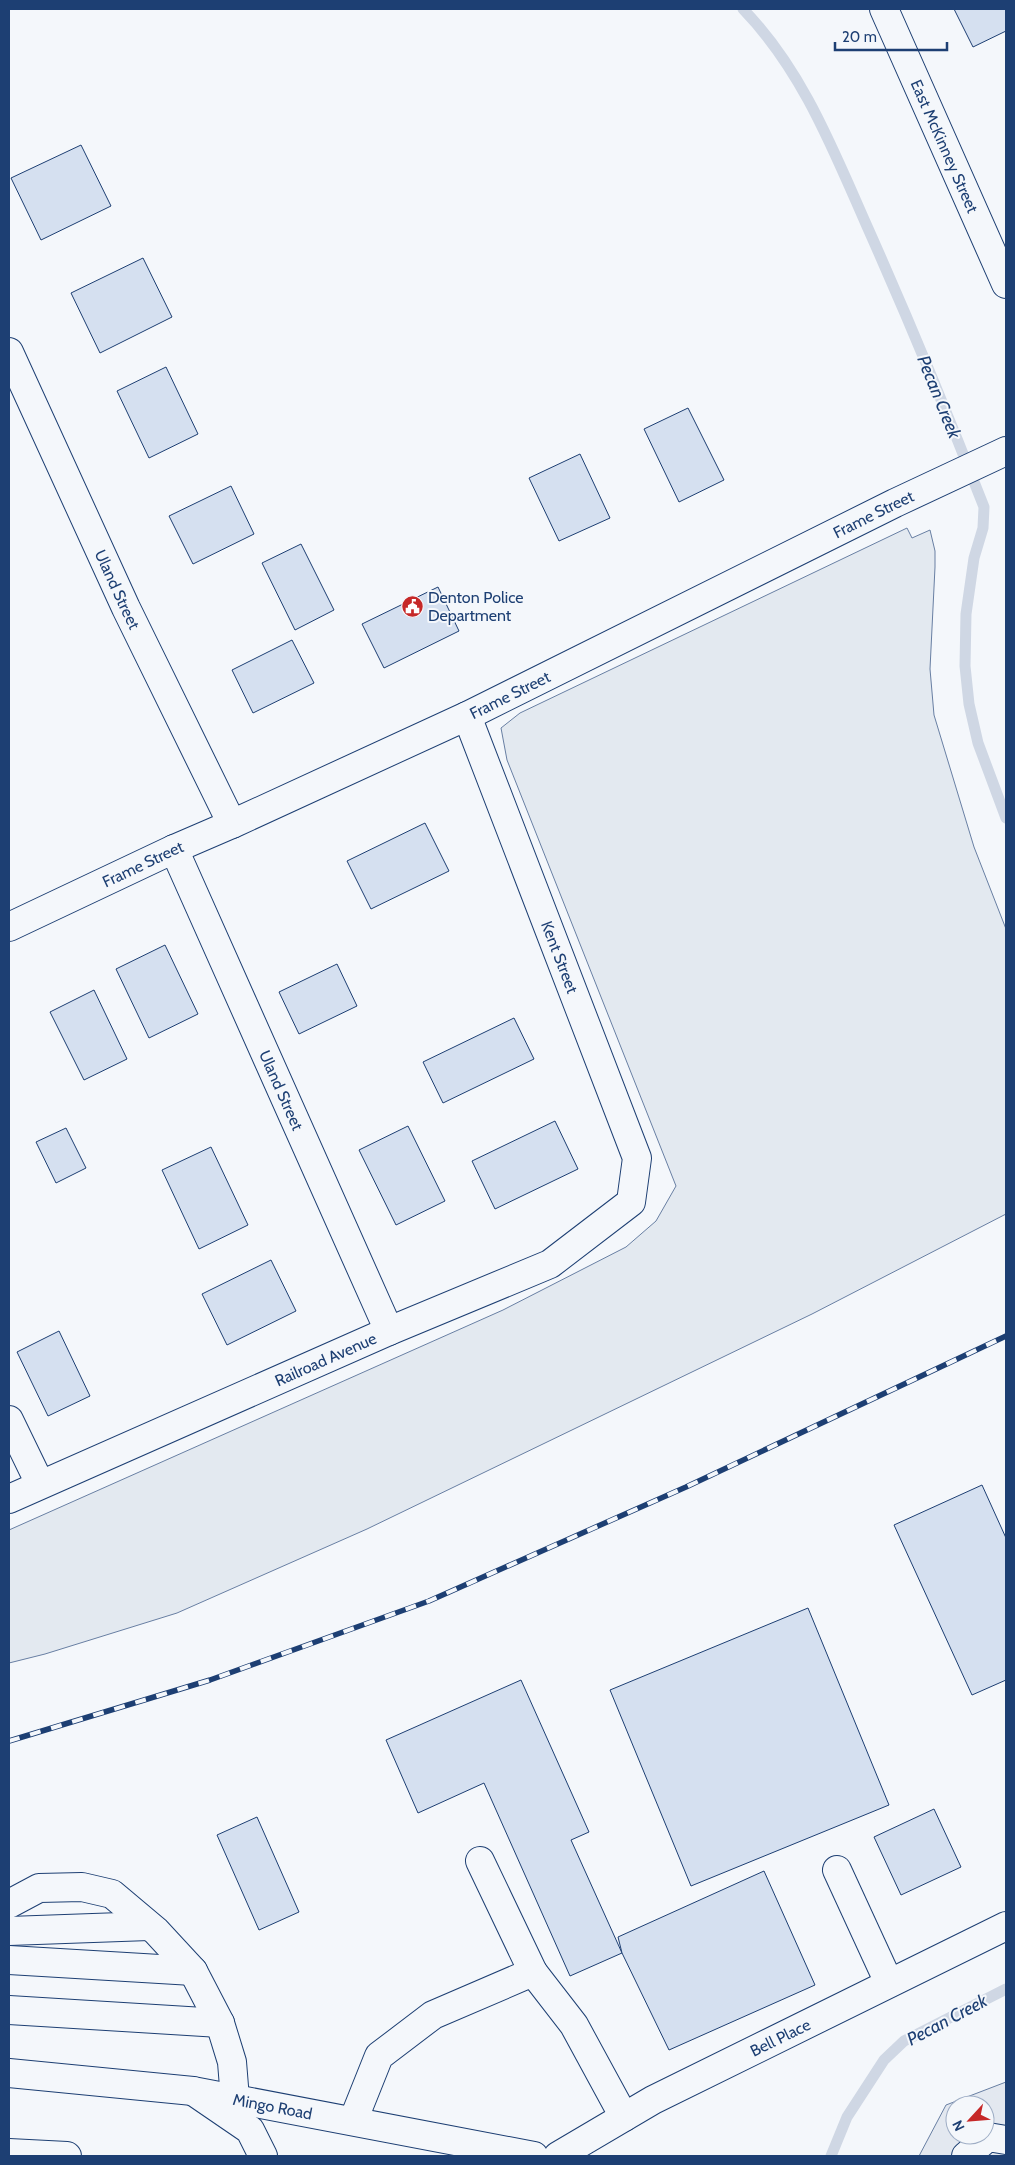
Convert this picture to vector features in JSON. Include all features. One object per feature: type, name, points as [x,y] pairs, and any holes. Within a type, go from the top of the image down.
[{"type":"street","name":"East McKinney Street","points":[[884,9],[1000,251],[1006,284]]},
{"type":"street","name":"Uland Street","points":[[9,352],[126,608],[232,824]]},
{"type":"street","name":"Frame Street","points":[[9,927],[174,849],[467,716],[895,502],[1005,452]]},
{"type":"street","name":"Kent Street","points":[[467,716],[637,1158],[631,1202]]},
{"type":"street","name":"Uland Street","points":[[174,849],[389,1331]]},
{"type":"street","name":"Railroad Avenue","points":[[9,1499],[389,1331],[550,1264],[631,1202]]},
{"type":"street","points":[[9,1420],[40,1484]]},
{"type":"street","points":[[480,1861],[533,1972],[574,2025],[624,2117]]},
{"type":"street","points":[[838,1870],[889,1983]]},
{"type":"street","points":[[9,1904],[39,1888],[82,1887],[112,1894],[149,1926],[193,1971],[220,2023],[232,2062],[235,2099]]},
{"type":"street","points":[[9,1931],[149,1926]]},
{"type":"street","name":"Bell Place","points":[[558,2156],[653,2100],[1006,1926]]},
{"type":"street","points":[[9,1960],[193,1971]]},
{"type":"street","points":[[353,2122],[379,2056],[433,2015],[533,1972]]},
{"type":"street","points":[[9,2010],[220,2023]]},
{"type":"street","name":"Mingo Road","points":[[9,2074],[193,2091],[534,2156]]},
{"type":"street","points":[[193,2091],[250,2130],[263,2156]]},
{"type":"street","points":[[966,2156],[988,2137],[1006,2140]]},
{"type":"street","points":[[9,2153],[67,2156]]},
{"type":"shaded area","points":[[907,528],[912,538],[930,530],[935,551],[930,669],[934,715],[974,847],[1006,929],[1006,1214],[812,1314],[367,1529],[177,1613],[45,1654],[9,1663],[9,1530],[503,1310],[626,1247],[656,1221],[676,1186],[507,760],[501,728],[520,713]]},
{"type":"shaded area","points":[[1006,2082],[1006,2156],[919,2156],[945,2107],[945,2145],[995,2145],[995,2095],[972,2095]]},
{"type":"building","points":[[954,9],[1006,9],[1006,31],[973,47]]},
{"type":"building","points":[[81,145],[111,206],[41,240],[11,178]]},
{"type":"building","points":[[143,258],[172,317],[100,353],[71,293]]},
{"type":"building","points":[[166,367],[198,434],[149,458],[117,391]]},
{"type":"building","points":[[688,408],[724,480],[679,502],[644,429]]},
{"type":"building","points":[[580,454],[610,518],[559,541],[529,478]]},
{"type":"building","points":[[231,486],[254,534],[193,564],[169,516]]},
{"type":"building","points":[[301,544],[334,610],[295,630],[262,563]]},
{"type":"building","points":[[438,587],[459,631],[384,668],[362,624]]},
{"type":"building","points":[[292,640],[314,683],[253,713],[232,670]]},
{"type":"building","points":[[425,823],[449,871],[371,909],[347,861]]},
{"type":"building","points":[[165,945],[198,1014],[149,1038],[116,969]]},
{"type":"building","points":[[337,964],[357,1006],[299,1034],[279,992]]},
{"type":"building","points":[[94,990],[127,1059],[84,1080],[50,1012]]},
{"type":"building","points":[[514,1018],[534,1059],[443,1103],[423,1062]]},
{"type":"building","points":[[555,1121],[578,1169],[495,1209],[472,1161]]},
{"type":"building","points":[[408,1126],[445,1201],[396,1225],[359,1150]]},
{"type":"building","points":[[66,1128],[86,1168],[56,1183],[36,1142]]},
{"type":"building","points":[[211,1147],[248,1225],[199,1249],[162,1170]]},
{"type":"building","points":[[271,1260],[296,1311],[227,1345],[202,1294]]},
{"type":"building","points":[[59,1331],[90,1396],[48,1416],[17,1352]]},
{"type":"building","points":[[982,1485],[1006,1538],[1006,1680],[972,1695],[894,1525]]},
{"type":"building","points":[[808,1608],[889,1805],[691,1886],[610,1690]]},
{"type":"building","points":[[521,1680],[589,1832],[571,1840],[622,1953],[570,1976],[484,1783],[418,1813],[386,1740]]},
{"type":"building","points":[[934,1809],[961,1867],[901,1895],[874,1837]]},
{"type":"building","points":[[257,1817],[299,1912],[259,1930],[217,1835]]},
{"type":"building","points":[[764,1871],[815,1985],[669,2050],[622,1953],[618,1937]]},
{"type":"waterway","name":"Pecan Creek","points":[[743,9],[782,58],[814,110],[828,138],[882,259],[984,507],[983,528],[974,558],[966,614],[965,666],[969,704],[978,743],[1006,818]]},
{"type":"waterway","name":"Pecan Creek","points":[[831,2156],[847,2117],[884,2060],[904,2041],[1006,1989]]},
{"type":"railway","points":[[9,1741],[210,1680],[429,1601],[686,1487],[1006,1336]]},
{"type":"place","name":"Denton Police Department","points":[[412,606]]}]
